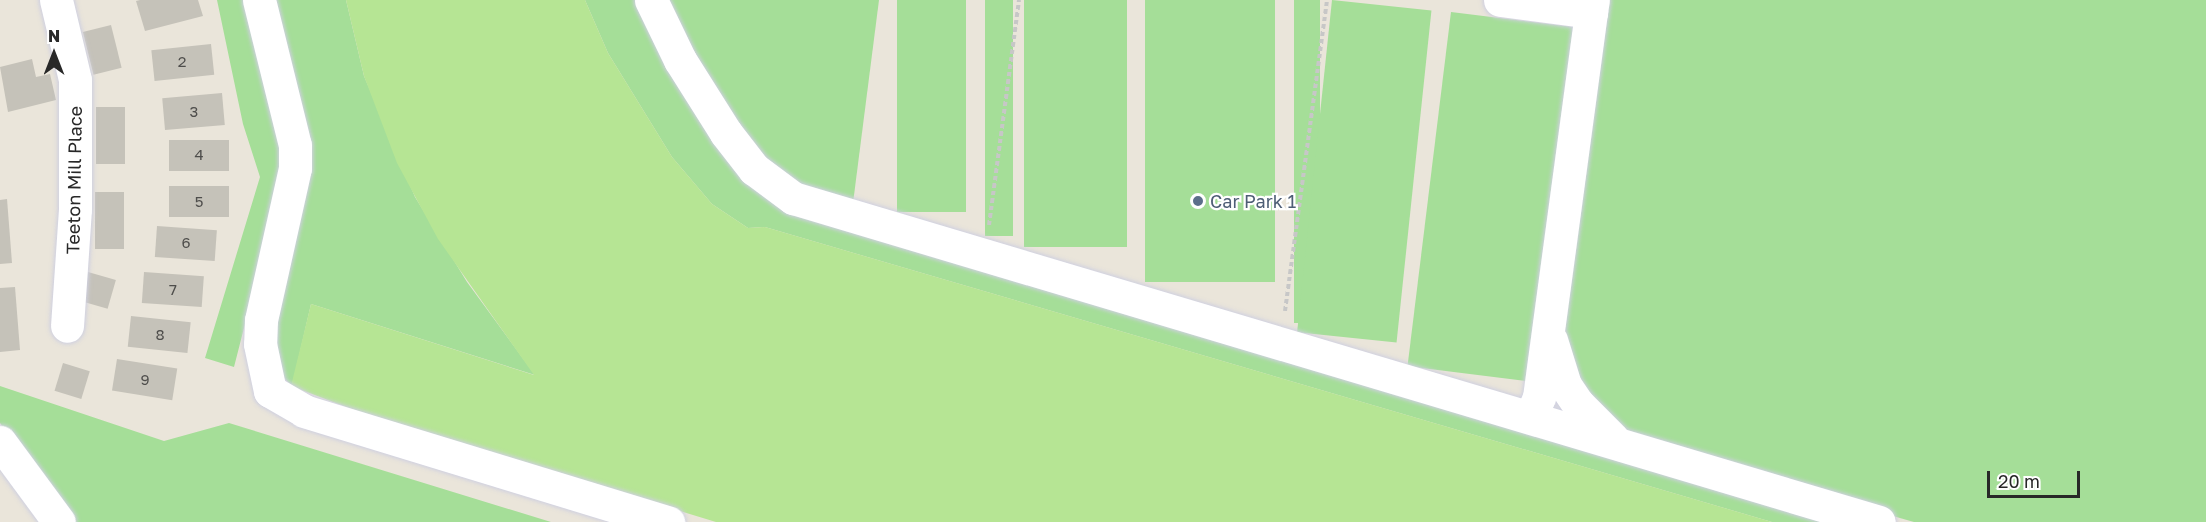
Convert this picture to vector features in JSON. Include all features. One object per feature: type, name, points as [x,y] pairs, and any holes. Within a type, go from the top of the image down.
[{"type":"street","name":"Teeton Mill Place","points":[[56,0],[75,80],[75,209],[67,326]]},
{"type":"street","points":[[259,0],[295,145],[292,194],[261,320],[260,344],[270,391],[304,411],[668,522]]},
{"type":"street","points":[[651,0],[681,60],[726,133],[754,169],[793,198],[1879,522]]},
{"type":"street","points":[[1500,0],[1592,6],[1539,397],[1531,417]]},
{"type":"street","points":[[1548,330],[1565,385],[1597,425],[1616,442]]},
{"type":"street","points":[[0,442],[59,522]]},
{"type":"path","points":[[987,238],[1019,0]]},
{"type":"path","points":[[1284,315],[1327,0]]},
{"type":"green space","points":[[217,0],[249,0],[286,164],[234,367],[205,358],[260,177],[243,124]]},
{"type":"green space","points":[[269,0],[346,0],[364,76],[415,197],[467,282],[535,375],[311,304],[292,386],[281,375],[271,338],[290,247]]},
{"type":"green space","points":[[346,0],[585,0],[608,53],[672,157],[712,204],[748,228],[765,227],[1772,522],[716,522],[378,419],[291,386],[311,304],[534,375],[438,239],[397,163],[364,76]]},
{"type":"green space","points":[[585,0],[641,0],[753,181],[1854,522],[1772,522],[765,227],[748,228],[712,204],[672,157],[608,53]]},
{"type":"green space","points":[[664,0],[879,0],[853,203],[802,188],[748,145]]},
{"type":"green space","points":[[897,0],[966,0],[966,212],[897,212]]},
{"type":"green space","points":[[985,0],[1013,0],[1013,236],[985,236]]},
{"type":"green space","points":[[1024,0],[1127,0],[1127,247],[1024,247]]},
{"type":"green space","points":[[1145,0],[1275,0],[1275,282],[1145,282]]},
{"type":"green space","points":[[1294,0],[1320,0],[1320,323],[1294,323]]},
{"type":"green space","points":[[1332,0],[1431,10],[1397,343],[1297,332]]},
{"type":"green space","points":[[1603,0],[2206,0],[2206,522],[1914,522],[1745,474],[1625,433],[1587,401],[1565,347],[1565,320]]},
{"type":"green space","points":[[1451,12],[1577,27],[1534,382],[1407,366]]},
{"type":"green space","points":[[0,386],[164,441],[229,423],[551,522],[75,522],[0,423]]},
{"type":"building","points":[[198,0],[203,16],[145,31],[136,1]]},
{"type":"building","points":[[111,25],[122,68],[94,75],[83,32]]},
{"type":"building","points":[[211,44],[214,75],[155,81],[151,50]]},
{"type":"building","points":[[32,59],[36,77],[50,74],[56,100],[8,112],[0,67]]},
{"type":"building","points":[[222,93],[225,125],[165,130],[162,98]]},
{"type":"building","points":[[96,107],[125,107],[125,164],[96,164]]},
{"type":"building","points":[[169,140],[229,140],[229,171],[169,171]]},
{"type":"building","points":[[169,186],[229,186],[229,217],[169,217]]},
{"type":"building","points":[[95,192],[124,192],[124,249],[95,249]]},
{"type":"building","points":[[7,199],[12,263],[0,264],[0,200]]},
{"type":"building","points":[[157,226],[217,230],[215,261],[155,257]]},
{"type":"building","points":[[88,272],[116,280],[108,309],[80,301]]},
{"type":"building","points":[[144,272],[204,276],[202,307],[142,303]]},
{"type":"building","points":[[15,287],[20,350],[0,352],[0,288]]},
{"type":"building","points":[[131,316],[191,322],[187,353],[128,347]]},
{"type":"building","points":[[117,359],[177,369],[172,400],[112,391]]},
{"type":"building","points":[[63,363],[90,371],[81,399],[55,391]]},
{"type":"place","name":"Car Park 1","points":[[1198,201]]}]
